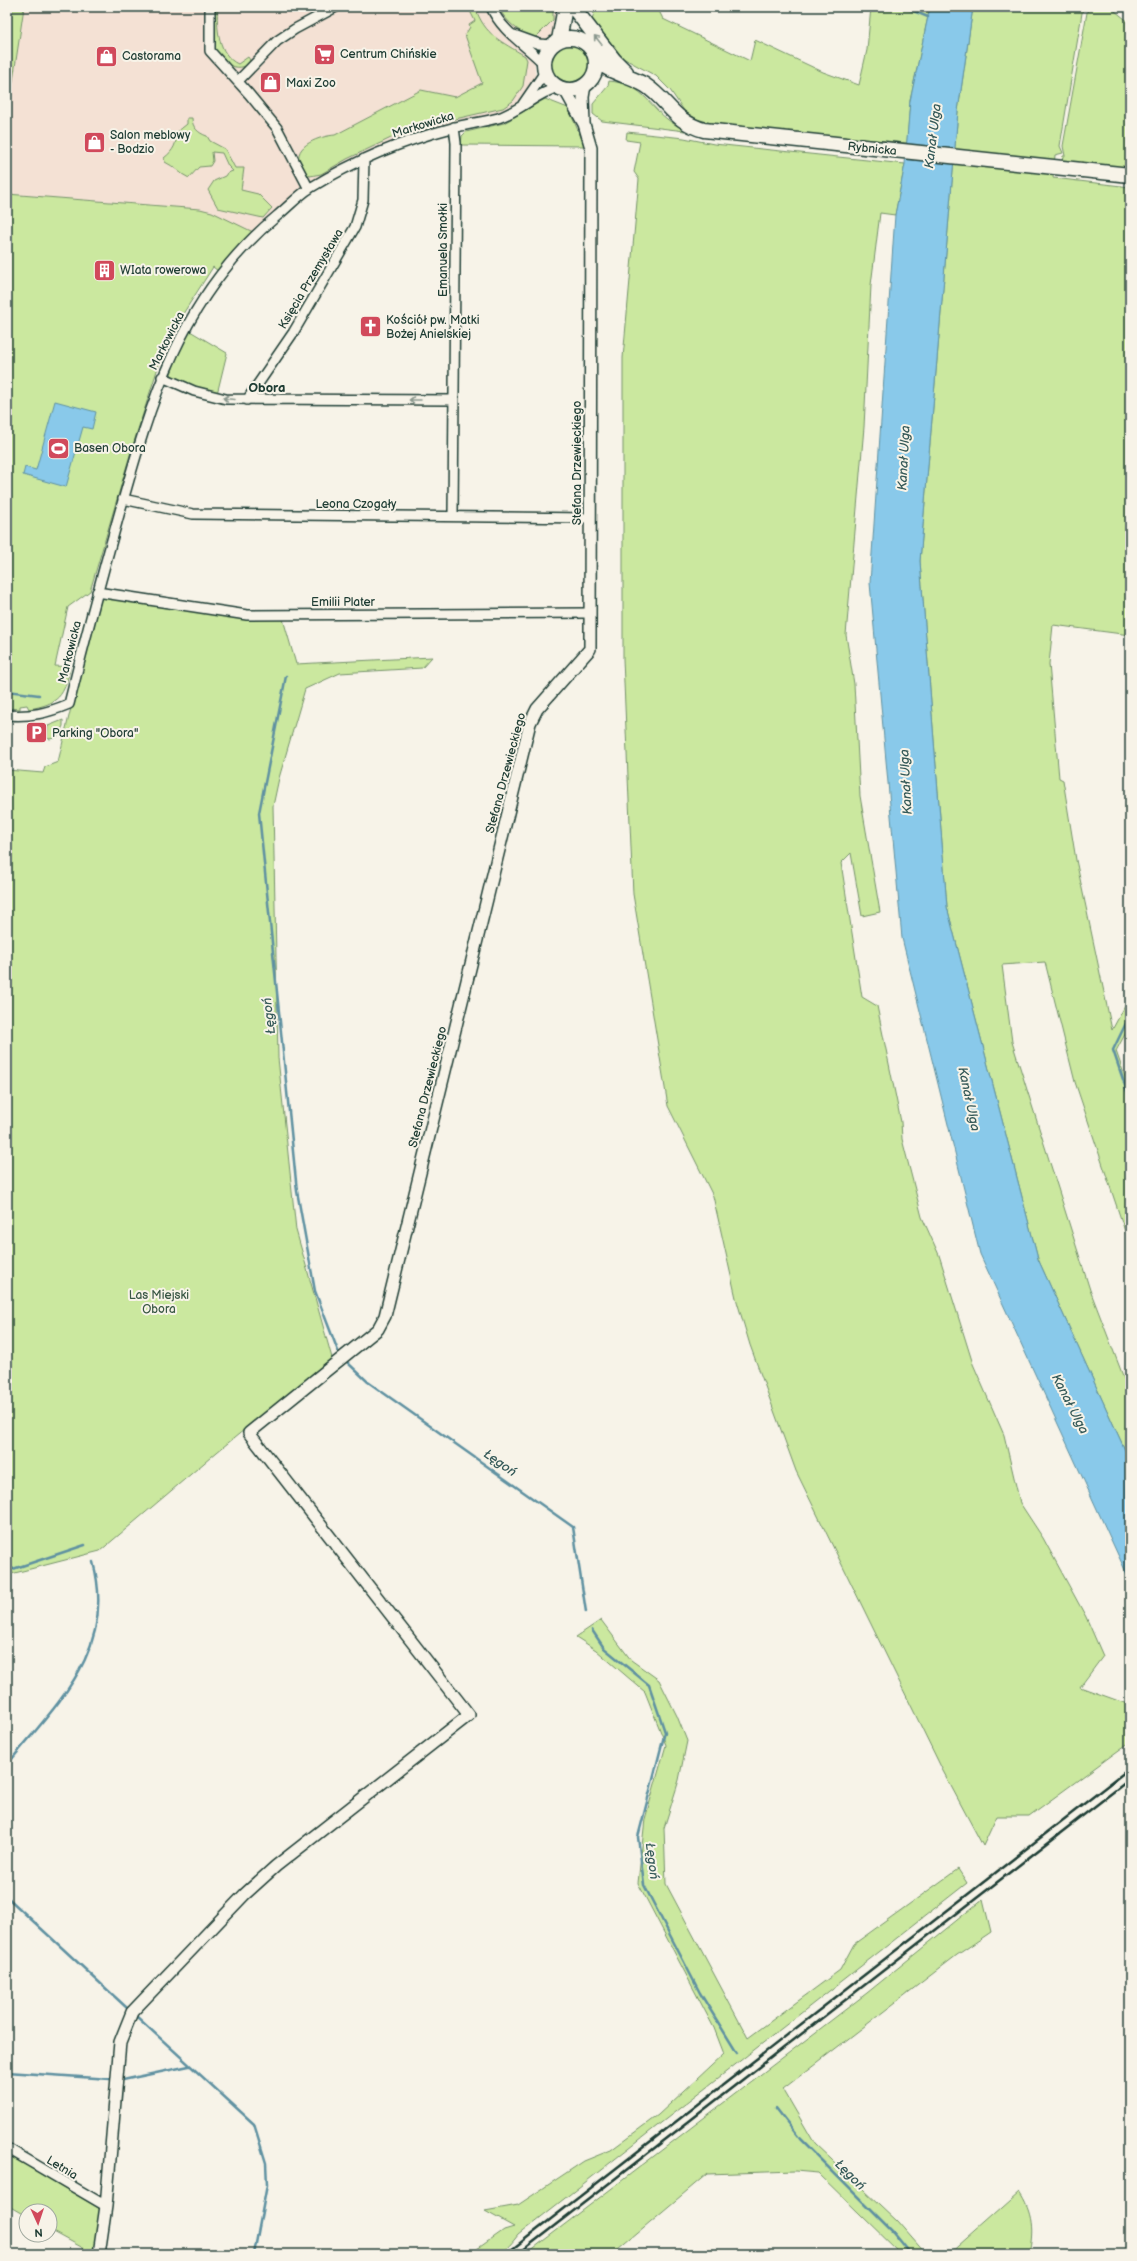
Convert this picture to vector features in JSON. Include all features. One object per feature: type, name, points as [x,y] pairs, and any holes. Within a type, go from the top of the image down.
[{"type":"main road","points":[[565,7],[556,42],[546,54],[545,68],[550,81],[562,88],[576,89],[587,83],[606,78],[632,78]]},
{"type":"main road","name":"Rybnicka","points":[[568,7],[578,39],[591,48],[596,59],[600,63],[632,78],[652,90],[675,115],[687,124],[704,130],[1130,175]]},
{"type":"main road","points":[[573,7],[614,60],[632,78]]},
{"type":"main road","points":[[556,42],[569,38],[578,39]]},
{"type":"main road","points":[[587,83],[594,73],[596,59]]},
{"type":"street","points":[[210,7],[210,49],[277,128],[309,189]]},
{"type":"street","points":[[238,81],[277,41],[295,28],[336,7]]},
{"type":"street","points":[[491,7],[500,22],[545,68]]},
{"type":"street","points":[[512,34],[539,44],[556,42]]},
{"type":"street","name":"Markowicka","points":[[523,104],[545,68]]},
{"type":"street","name":"Stefana Drzewieckiego","points":[[106,2206],[120,2042],[132,2012],[245,1894],[276,1866],[469,1715],[249,1433],[378,1329],[385,1316],[530,723],[537,708],[590,649],[591,148],[584,124],[583,97],[587,83]]},
{"type":"street","name":"Markowicka","points":[[7,715],[28,717],[40,715],[69,704],[97,592],[123,499],[162,377],[184,329],[211,287],[252,238],[309,189],[364,159],[411,140],[454,127],[498,118],[523,104],[562,88]]},
{"type":"street","name":"Stefana Drzewieckiego","points":[[562,88],[584,124]]},
{"type":"street","name":"Emanuela Smołki","points":[[453,516],[454,127]]},
{"type":"street","name":"Księcia Przemysława","points":[[247,400],[293,333],[355,227],[363,200],[364,159]]},
{"type":"street","points":[[162,377],[194,391],[220,398],[247,400],[454,400]]},
{"type":"street","name":"Leona Czogały","points":[[123,499],[193,514],[590,518]]},
{"type":"street","name":"Emilii Plater","points":[[97,592],[247,615],[590,613]]},
{"type":"street","name":"Letnia","points":[[7,2148],[106,2206]]},
{"type":"street","points":[[99,2254],[106,2206]]},
{"type":"shaded area","points":[[24,7],[561,7],[551,40],[542,42],[534,58],[536,82],[517,102],[504,110],[487,116],[417,132],[347,162],[295,194],[253,232],[200,209],[7,194],[7,121]]},
{"type":"green space","points":[[7,7],[24,7],[7,121]]},
{"type":"green space","points":[[215,7],[218,7],[217,23],[222,47],[231,60],[238,64],[248,57],[250,60],[248,65],[243,67],[233,66],[219,58],[216,53],[213,38]]},
{"type":"green space","points":[[468,7],[475,7],[479,17],[489,31],[501,42],[525,56],[527,60],[523,86],[513,101],[503,108],[425,126],[391,138],[347,159],[321,174],[310,176],[305,172],[300,164],[299,157],[300,152],[309,143],[322,137],[335,135],[421,90],[455,97],[482,83],[465,35],[470,27],[469,25],[475,21]]},
{"type":"green space","points":[[498,7],[553,7],[553,20],[534,39],[513,26],[505,18]]},
{"type":"green space","points":[[591,7],[657,7],[663,19],[750,61],[755,40],[823,72],[859,85],[867,50],[871,7],[930,7],[910,101],[907,143],[755,129],[711,123],[697,119],[685,112],[670,90],[656,76],[623,58],[592,19],[594,13]]},
{"type":"green space","points":[[973,7],[1083,7],[1060,146],[1063,153],[1055,155],[1053,178],[1130,187],[1130,635],[1053,625],[1049,664],[1059,778],[1063,780],[1076,860],[1112,1030],[1130,997],[1130,1025],[1116,1051],[1130,1091],[1130,1246],[1075,1082],[1045,962],[1002,965],[1012,1042],[1090,1290],[1130,1394],[1130,1461],[1038,1259],[947,907],[920,561],[958,111]]},
{"type":"green space","points":[[1088,7],[1110,7],[1130,23],[1130,168],[1062,161],[1063,156],[1065,156],[1063,146]]},
{"type":"green space","points":[[570,45],[580,48],[586,54],[589,64],[586,74],[580,80],[570,83],[560,80],[554,74],[551,64],[554,54],[560,48]]},
{"type":"green space","points":[[609,81],[629,86],[636,90],[667,119],[685,131],[602,121],[593,114],[593,104],[608,86]]},
{"type":"green space","points":[[545,99],[568,108],[585,146],[461,145],[462,136],[466,132],[504,123]]},
{"type":"green space","points":[[187,118],[192,118],[196,129],[207,136],[210,141],[225,149],[235,168],[244,168],[241,190],[258,194],[272,208],[263,218],[218,208],[208,190],[214,181],[233,171],[228,166],[222,153],[212,152],[213,161],[210,166],[199,167],[189,178],[165,162],[164,158],[174,147],[177,132],[187,124]]},
{"type":"green space","points":[[627,132],[684,138],[714,144],[905,164],[895,215],[880,213],[871,285],[864,427],[846,635],[854,684],[860,796],[880,912],[862,916],[851,853],[841,863],[862,997],[877,1006],[901,1122],[902,1139],[922,1217],[939,1255],[973,1364],[1004,1435],[1020,1503],[1043,1538],[1086,1617],[1103,1656],[1080,1687],[1130,1705],[1130,1742],[1029,1816],[997,1816],[983,1846],[943,1771],[796,1471],[750,1345],[736,1298],[713,1196],[668,1106],[633,894],[623,659],[623,358],[639,179],[634,172],[640,142],[626,140]]},
{"type":"green space","points":[[7,194],[200,209],[212,212],[253,232],[218,271],[213,267],[179,320],[162,355],[132,448],[90,591],[68,607],[55,666],[70,667],[66,685],[58,697],[53,701],[39,707],[29,709],[27,705],[20,706],[20,709],[7,708]]},
{"type":"green space","points":[[190,331],[227,353],[217,394],[191,388],[179,382],[171,374]]},
{"type":"green space","name":"Las Miejski Obora","points":[[98,595],[283,619],[296,664],[432,657],[422,668],[340,673],[305,689],[279,778],[273,806],[278,1058],[296,1230],[332,1358],[217,1452],[100,1551],[7,1575],[7,770],[43,773],[45,767],[58,762]]},
{"type":"green space","points":[[63,720],[63,726],[57,737],[50,739],[47,738],[48,726]]},
{"type":"green space","points":[[601,1620],[631,1660],[659,1680],[677,1716],[687,1741],[679,1780],[664,1828],[666,1884],[748,2038],[840,1970],[854,1944],[958,1869],[967,1883],[518,2235],[507,2248],[493,2254],[470,2254],[504,2230],[514,2227],[485,2211],[518,2205],[584,2161],[611,2150],[658,2115],[724,2054],[714,2028],[638,1883],[645,1819],[666,1745],[645,1692],[596,1650],[576,1637]]},
{"type":"green space","points":[[983,1899],[991,1932],[957,1955],[783,2089],[815,2144],[897,2221],[926,2254],[901,2254],[818,2173],[795,2171],[707,2174],[612,2254],[526,2254],[867,1993]]},
{"type":"green space","points":[[7,2154],[100,2209],[94,2254],[58,2234],[58,2203],[18,2203],[18,2211],[7,2205]]},
{"type":"green space","points":[[1020,2191],[1031,2214],[1033,2237],[1030,2254],[949,2254]]},
{"type":"water","name":"Kanał Ulga","points":[[930,7],[973,7],[958,111],[920,561],[947,907],[1038,1259],[1130,1461],[1130,1581],[980,1254],[902,938],[870,583],[895,215],[905,164],[910,101]]},
{"type":"water","name":"Basen Obora","points":[[55,401],[96,412],[92,429],[83,427],[66,487],[23,475],[25,467],[36,470]]},
{"type":"waterway","points":[[904,7],[928,17]]},
{"type":"waterway","name":"Łęgoń","points":[[286,676],[259,813],[297,1191],[315,1291],[338,1351]]},
{"type":"waterway","points":[[7,691],[39,695]]},
{"type":"waterway","points":[[1130,1015],[1113,1050],[1130,1100]]},
{"type":"waterway","name":"Łęgoń","points":[[348,1363],[368,1382],[573,1527],[586,1612]]},
{"type":"waterway","points":[[7,1571],[85,1545]]},
{"type":"waterway","points":[[7,1765],[63,1697],[78,1673],[90,1649],[97,1622],[98,1593],[93,1562]]},
{"type":"waterway","name":"Łęgoń","points":[[592,1630],[604,1648],[649,1685],[665,1732],[638,1837],[644,1885],[700,1993],[737,2053]]},
{"type":"waterway","points":[[7,1897],[127,2008]]},
{"type":"waterway","points":[[136,2016],[254,2124],[266,2163],[267,2185],[254,2254]]},
{"type":"waterway","points":[[123,2080],[189,2066]]},
{"type":"waterway","points":[[7,2072],[110,2079]]},
{"type":"waterway","name":"Łęgoń","points":[[776,2108],[800,2139],[893,2232],[911,2254]]},
{"type":"railway","points":[[506,2254],[1130,1768]]},
{"type":"railway","points":[[518,2254],[1130,1779]]},
{"type":"place","name":"Centrum Chińskie","points":[[325,54]]},
{"type":"place","name":"Castorama","points":[[107,56]]},
{"type":"place","name":"Maxi Zoo","points":[[270,83]]},
{"type":"place","name":"Salon meblowy - Bodzio","points":[[95,142]]},
{"type":"place","name":"WIata rowerowa","points":[[105,270]]},
{"type":"place","name":"Kościół pw. Matki Bożej Anielskiej","points":[[370,327]]},
{"type":"place","name":"Basen Obora","points":[[59,448]]},
{"type":"place","name":"Parking \"Obora\"","points":[[37,733]]},
{"type":"district","name":"Obora","points":[[267,388]]}]
